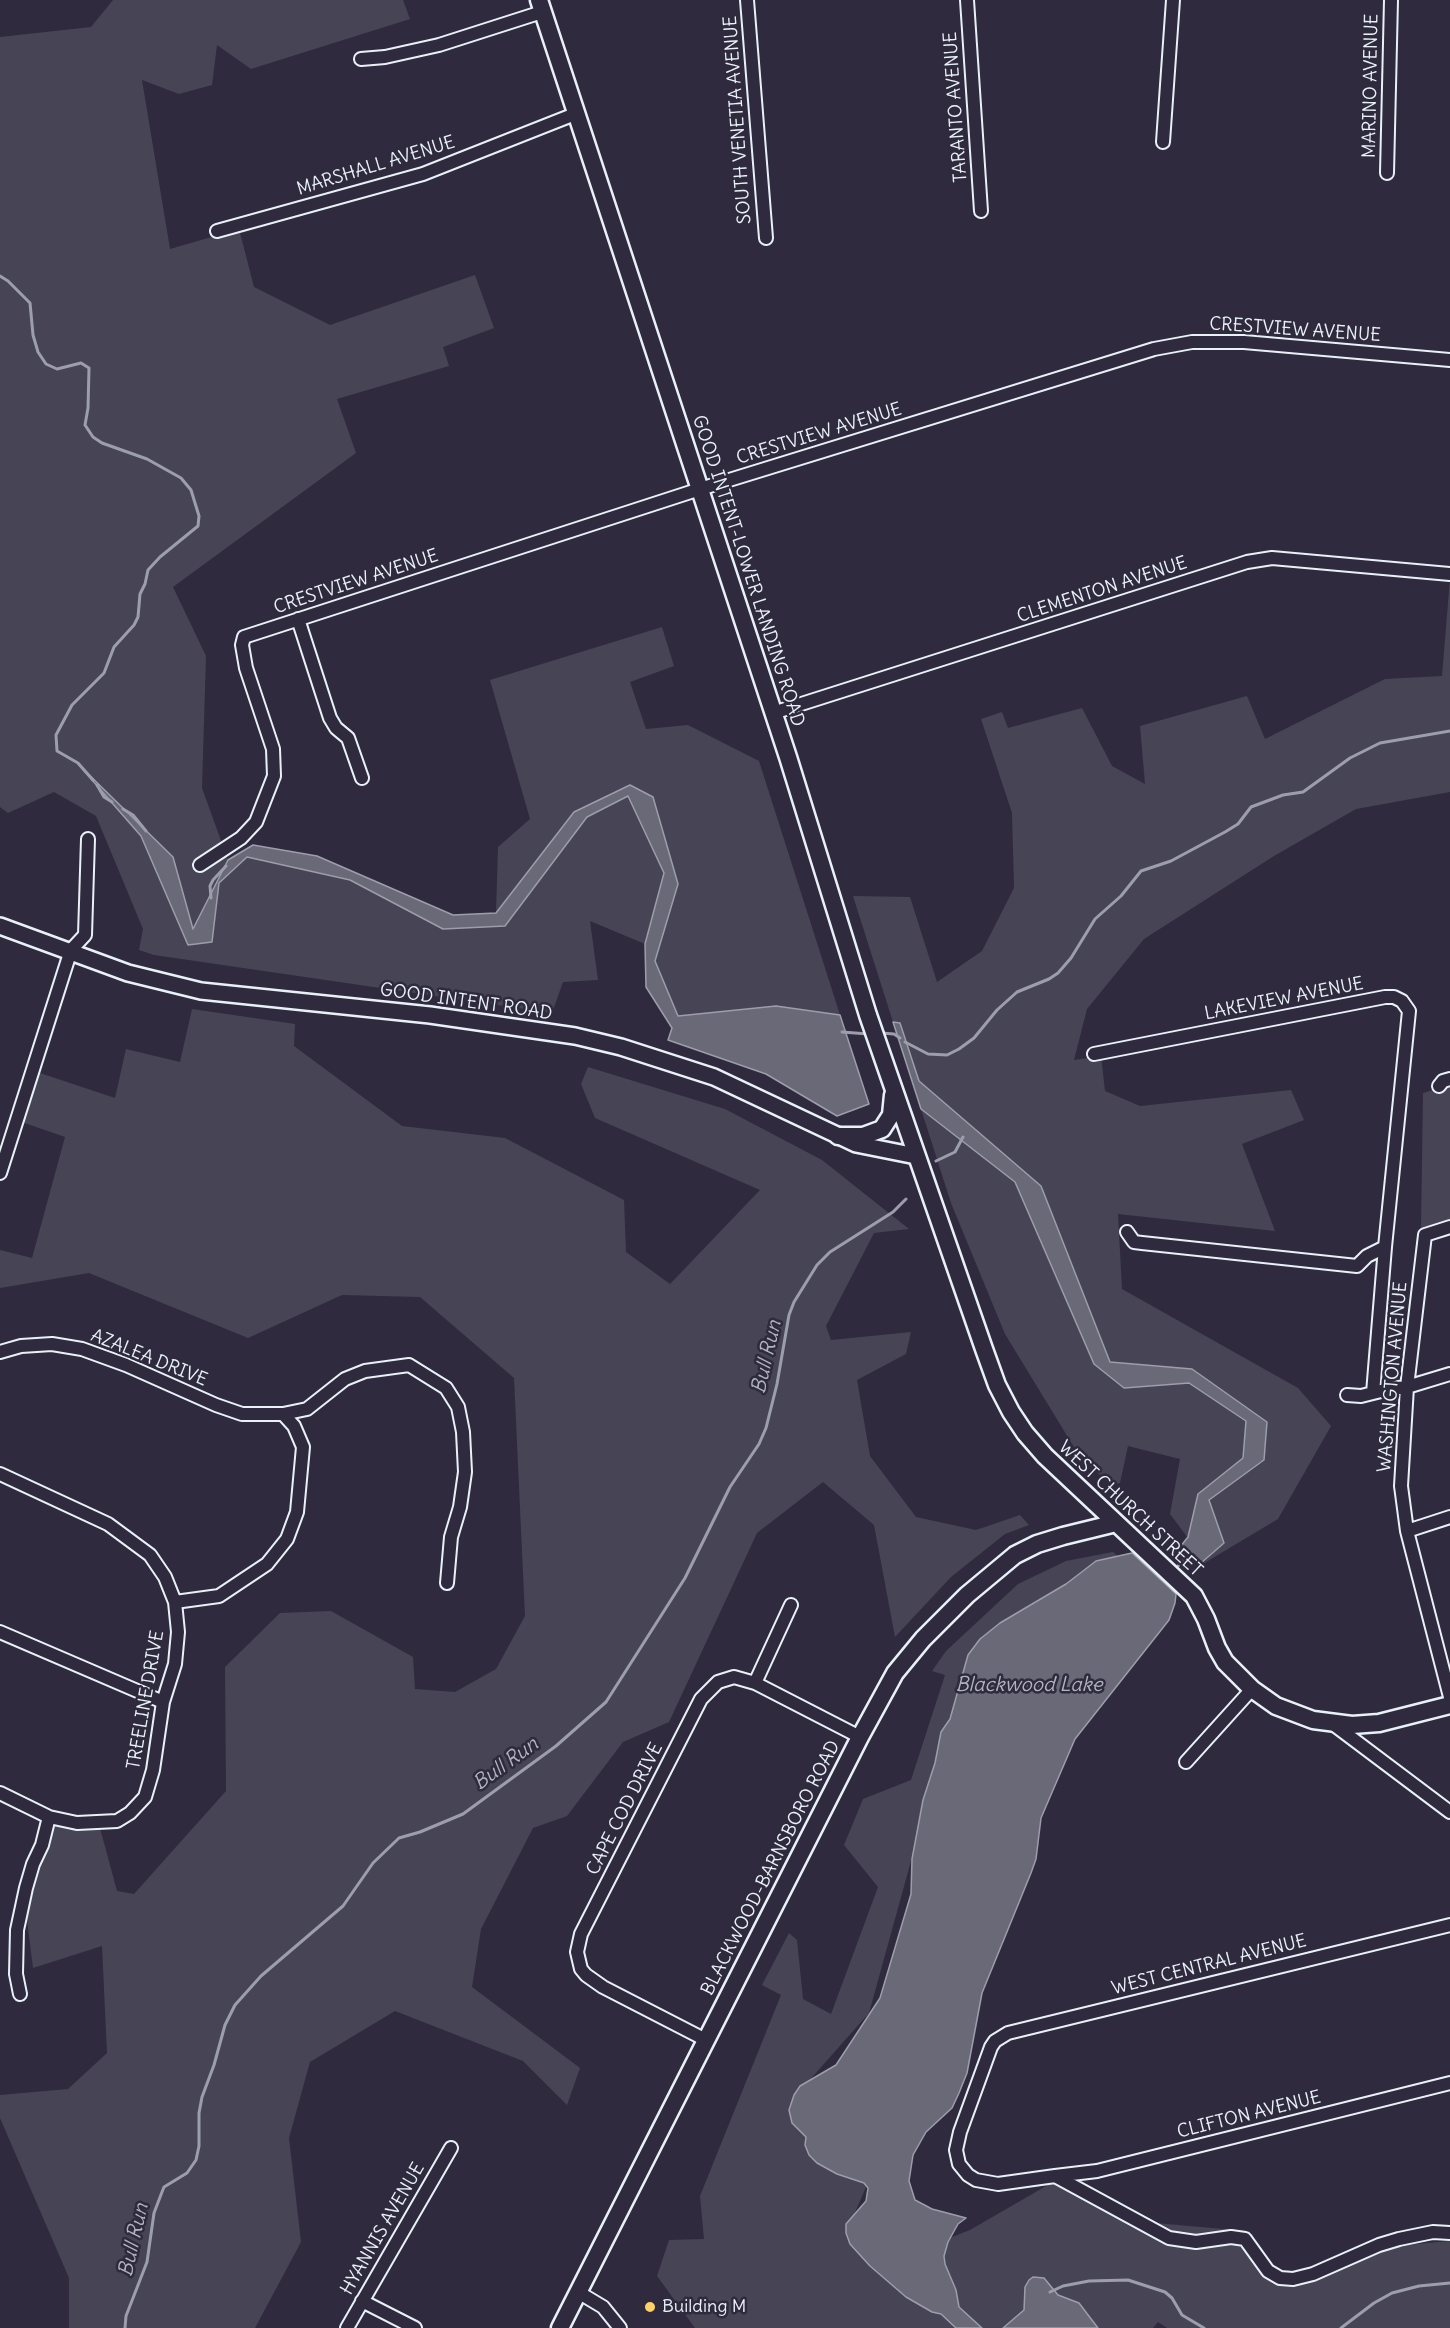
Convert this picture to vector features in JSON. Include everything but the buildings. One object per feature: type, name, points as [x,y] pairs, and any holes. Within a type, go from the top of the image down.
[{"type":"main road","name":"GOOD INTENT-LOWER LANDING ROAD","points":[[541,6],[773,713],[868,1015],[916,1156]]},
{"type":"main road","points":[[838,1136],[863,1136],[882,1129],[891,1114],[893,1089]]},
{"type":"main road","name":"WEST CHURCH STREET","points":[[916,1156],[997,1385],[1011,1412],[1045,1456],[1137,1540],[1186,1589],[1200,1606],[1225,1662],[1252,1689],[1276,1706],[1312,1720],[1353,1725],[1379,1723],[1450,1705]]},
{"type":"main road","name":"BLACKWOOD-BARNSBORO ROAD","points":[[560,2328],[883,1693],[909,1656],[967,1595],[1015,1555],[1037,1544],[1116,1523]]},
{"type":"street","name":"SOUTH VENETIA AVENUE","points":[[747,0],[766,238]]},
{"type":"street","name":"TARANTO AVENUE","points":[[967,0],[981,212]]},
{"type":"street","points":[[1163,142],[1173,0]]},
{"type":"street","name":"MARINO AVENUE","points":[[1387,173],[1391,0]]},
{"type":"street","points":[[361,59],[385,57],[439,45],[541,6]]},
{"type":"street","name":"MARSHALL AVENUE","points":[[217,231],[423,174],[575,114]]},
{"type":"street","name":"CRESTVIEW AVENUE","points":[[200,865],[241,838],[256,822],[274,776],[273,749],[246,668],[242,645],[244,637],[700,489],[1155,349],[1192,342],[1245,342],[1450,360]]},
{"type":"street","name":"CLEMENTON AVENUE","points":[[773,713],[1248,562],[1272,558],[1450,574]]},
{"type":"street","points":[[298,620],[330,718],[336,728],[348,738],[362,778]]},
{"type":"street","points":[[0,1173],[71,950],[85,935],[88,839]]},
{"type":"street","name":"GOOD INTENT ROAD","points":[[0,926],[71,950],[128,973],[201,991],[440,1017],[575,1036],[621,1047],[714,1077],[838,1136],[876,1149],[916,1156]]},
{"type":"street","name":"LAKEVIEW AVENUE","points":[[1094,1054],[1395,997],[1402,1001],[1408,1011],[1402,1079]]},
{"type":"street","name":"WASHINGTON AVENUE","points":[[1373,1394],[1402,1079]]},
{"type":"street","points":[[1439,1086],[1443,1081],[1450,1079]]},
{"type":"street","name":"WASHINGTON AVENUE","points":[[1450,1227],[1425,1235],[1407,1387],[1401,1486],[1407,1531],[1450,1697]]},
{"type":"street","points":[[1126,1232],[1134,1242],[1357,1266],[1367,1256],[1385,1247]]},
{"type":"street","name":"AZALEA DRIVE","points":[[0,1352],[21,1346],[52,1344],[82,1349],[126,1365],[216,1406],[242,1414],[283,1414],[307,1409],[345,1379],[365,1371],[410,1365],[446,1388],[458,1407],[463,1432],[465,1472],[460,1507],[451,1537],[447,1583]]},
{"type":"street","points":[[1347,1395],[1373,1394],[1450,1374]]},
{"type":"street","points":[[174,1602],[219,1596],[267,1564],[287,1539],[297,1512],[303,1447],[294,1426],[283,1414]]},
{"type":"street","name":"TREELINE DRIVE","points":[[0,1474],[108,1524],[150,1555],[165,1577],[174,1602],[178,1632],[175,1664],[163,1702],[153,1770],[145,1797],[130,1813],[117,1821],[77,1823],[49,1816],[0,1793]]},
{"type":"street","points":[[1407,1531],[1450,1517]]},
{"type":"street","points":[[755,1683],[791,1605]]},
{"type":"street","points":[[0,1632],[163,1702]]},
{"type":"street","name":"CAPE COD DRIVE","points":[[706,2040],[593,1982],[581,1969],[577,1952],[581,1934],[701,1699],[712,1687],[725,1679],[744,1679],[860,1737]]},
{"type":"street","points":[[1186,1762],[1252,1689]]},
{"type":"street","points":[[1332,1723],[1450,1812]]},
{"type":"street","points":[[20,1994],[16,1974],[17,1930],[26,1888],[33,1864],[42,1845],[49,1816]]},
{"type":"street","name":"WEST CENTRAL AVENUE","points":[[1055,2176],[1010,2183],[987,2183],[968,2175],[959,2164],[956,2150],[957,2140],[995,2041],[1008,2033],[1450,1925]]},
{"type":"street","name":"CLIFTON AVENUE","points":[[1055,2176],[1098,2171],[1450,2084]]},
{"type":"street","name":"HYANNIS AVENUE","points":[[346,2328],[451,2148]]},
{"type":"street","points":[[1055,2176],[1169,2238],[1196,2242],[1231,2237],[1245,2239],[1268,2271],[1280,2278],[1293,2279],[1313,2274],[1399,2238],[1433,2232],[1450,2233]]},
{"type":"street","points":[[578,2292],[603,2307],[620,2328]]},
{"type":"street","points":[[362,2301],[415,2328]]},
{"type":"shaded area","points":[[113,0],[403,0],[410,19],[251,69],[217,45],[212,85],[179,94],[142,80],[170,249],[239,229],[254,287],[330,325],[475,275],[494,328],[443,347],[449,366],[337,399],[356,453],[173,587],[206,656],[202,788],[228,860],[193,930],[173,857],[85,772],[141,836],[188,945],[212,941],[219,883],[247,857],[350,880],[443,929],[505,926],[587,817],[628,796],[664,873],[645,944],[590,921],[598,980],[563,982],[552,1013],[154,955],[139,950],[143,929],[96,816],[54,792],[8,813],[0,807],[0,37],[91,27]]},
{"type":"shaded area","points":[[1450,578],[1450,792],[1356,809],[1274,856],[1144,939],[1087,1009],[1074,1060],[1101,1056],[1105,1091],[1140,1106],[1291,1090],[1304,1120],[1242,1144],[1275,1231],[1118,1214],[1122,1289],[1298,1388],[1331,1426],[1278,1519],[1201,1565],[1224,1543],[1209,1500],[1264,1461],[1267,1422],[1192,1369],[1110,1362],[1041,1186],[919,1081],[901,1024],[893,1022],[853,896],[910,897],[937,982],[982,951],[1014,888],[1012,813],[981,719],[1002,712],[1008,728],[1082,708],[1112,766],[1145,784],[1140,726],[1247,696],[1265,739],[1385,679],[1442,676]]},
{"type":"shaded area","points":[[662,627],[674,666],[630,682],[646,729],[688,725],[759,761],[840,1015],[776,1006],[678,1016],[654,961],[678,884],[630,785],[574,812],[496,913],[498,847],[530,819],[490,680]]},
{"type":"shaded area","points":[[192,1009],[295,1024],[294,1046],[402,1126],[505,1138],[624,1200],[626,1252],[670,1284],[760,1190],[595,1118],[581,1084],[588,1067],[725,1109],[822,1160],[909,1229],[874,1233],[826,1326],[831,1340],[911,1332],[906,1354],[857,1380],[870,1456],[916,1517],[976,1530],[1020,1515],[1029,1525],[1005,1534],[951,1577],[895,1637],[874,1525],[823,1482],[757,1533],[669,1722],[623,1742],[567,1816],[533,1828],[481,1929],[472,1987],[580,2068],[567,2105],[523,2061],[395,2011],[310,2062],[289,2138],[301,2242],[255,2328],[69,2328],[69,2278],[0,2118],[0,2095],[68,2089],[107,2053],[102,1946],[33,1968],[23,1888],[50,1821],[100,1828],[117,1891],[134,1894],[226,1791],[225,1667],[280,1613],[331,1611],[413,1657],[415,1689],[455,1692],[496,1669],[525,1616],[514,1378],[420,1297],[342,1295],[248,1338],[89,1273],[0,1288],[0,1250],[32,1258],[65,1137],[13,1119],[31,1070],[115,1098],[126,1049],[180,1062]]},
{"type":"shaded area","points":[[1450,1085],[1450,1220],[1427,1229],[1421,1228],[1423,1093]]},
{"type":"shaded area","points":[[921,1109],[1015,1182],[1094,1364],[1124,1388],[1189,1383],[1246,1421],[1243,1458],[1198,1494],[1188,1538],[1170,1514],[1180,1459],[1128,1446],[1120,1483],[1111,1485],[1080,1457],[1005,1334],[951,1203]]},
{"type":"shaded area","points":[[1113,1552],[1120,1558],[968,1655],[869,2013],[792,2100],[829,2162],[867,2185],[846,2233],[873,2268],[970,2230],[1053,2182],[1144,2222],[1246,2231],[1278,2286],[1360,2249],[1450,2241],[1450,2328],[1167,2328],[1158,2322],[1153,2328],[695,2328],[657,2276],[669,2240],[704,2239],[700,2196],[781,1995],[762,1985],[789,1933],[797,1940],[803,1999],[831,2014],[878,1887],[844,1845],[863,1799],[911,1780],[945,1675],[932,1671],[946,1651],[1018,1584],[1066,1561]]},
{"type":"water","points":[[78,764],[173,857],[193,929],[228,860],[253,845],[317,856],[453,915],[496,913],[574,812],[630,785],[653,797],[678,884],[655,961],[678,1016],[776,1006],[840,1015],[869,1104],[837,1116],[766,1074],[668,1040],[672,1028],[646,987],[645,944],[664,873],[628,796],[587,817],[505,926],[443,929],[350,880],[247,857],[219,883],[212,942],[188,945],[141,836]]},
{"type":"water","points":[[893,1022],[900,1023],[919,1081],[1041,1186],[1110,1362],[1192,1369],[1267,1422],[1264,1460],[1209,1500],[1224,1543],[1200,1564],[1180,1547],[1188,1537],[1198,1494],[1243,1458],[1246,1421],[1189,1383],[1124,1388],[1094,1364],[1015,1182],[921,1109]]},
{"type":"water","name":"Blackwood Lake","points":[[1132,1553],[1176,1594],[1169,1620],[1075,1739],[1041,1818],[1036,1859],[982,1993],[967,2073],[952,2108],[926,2132],[913,2155],[909,2181],[915,2200],[932,2209],[966,2218],[958,2224],[948,2242],[944,2256],[945,2264],[956,2290],[959,2307],[982,2328],[956,2328],[941,2314],[932,2312],[906,2297],[870,2266],[850,2244],[846,2224],[866,2201],[868,2188],[864,2183],[837,2174],[817,2163],[809,2155],[805,2145],[806,2137],[792,2123],[789,2110],[800,2086],[836,2065],[880,1998],[911,1894],[912,1859],[923,1800],[935,1763],[941,1732],[950,1719],[968,1655],[980,1639],[1000,1623],[1066,1584],[1096,1561]]},
{"type":"water","points":[[1033,2277],[1044,2278],[1058,2295],[1079,2303],[1098,2328],[1003,2328],[1024,2310],[1025,2287]]},
{"type":"waterway","points":[[0,276],[30,303],[33,335],[38,352],[46,364],[57,369],[81,363],[89,368],[88,408],[85,425],[93,437],[102,443],[147,459],[181,478],[191,490],[199,516],[198,526],[160,557],[148,570],[140,594],[138,617],[134,625],[114,647],[104,673],[72,705],[56,735],[57,751],[78,763],[93,780]]},
{"type":"waterway","points":[[905,1042],[928,1054],[947,1055],[959,1049],[974,1038],[997,1010],[1017,992],[1058,973],[1071,958],[1095,919],[1121,896],[1141,871],[1171,861],[1225,832],[1238,824],[1251,807],[1283,795],[1303,792],[1350,758],[1380,743],[1450,731]]},
{"type":"waterway","points":[[97,785],[104,797],[112,802]]},
{"type":"waterway","points":[[123,809],[133,815],[146,831]]},
{"type":"waterway","points":[[211,898],[210,886],[226,866]]},
{"type":"waterway","points":[[842,1032],[868,1034]]},
{"type":"waterway","points":[[881,1033],[894,1034],[900,1038]]},
{"type":"waterway","name":"Bull Run","points":[[936,1161],[955,1152],[963,1137]]},
{"type":"waterway","name":"Bull Run","points":[[125,2328],[126,2316],[147,2262],[154,2213],[164,2187],[187,2173],[196,2160],[202,2097],[225,2025],[235,2005],[261,1976],[343,1906],[373,1863],[399,1838],[463,1814],[556,1746],[606,1702],[685,1578],[730,1487],[759,1444],[766,1428],[777,1384],[789,1315],[794,1302],[817,1265],[830,1252],[893,1212],[906,1199]]},
{"type":"waterway","points":[[1175,1569],[1191,1553]]},
{"type":"waterway","points":[[1050,2292],[1063,2286],[1089,2281],[1128,2280],[1165,2292],[1172,2298],[1182,2315],[1204,2328]]},
{"type":"waterway","points":[[1341,2328],[1374,2303],[1392,2293],[1419,2286],[1450,2283]]},
{"type":"place","name":"Building M","points":[[650,2307]]}]
